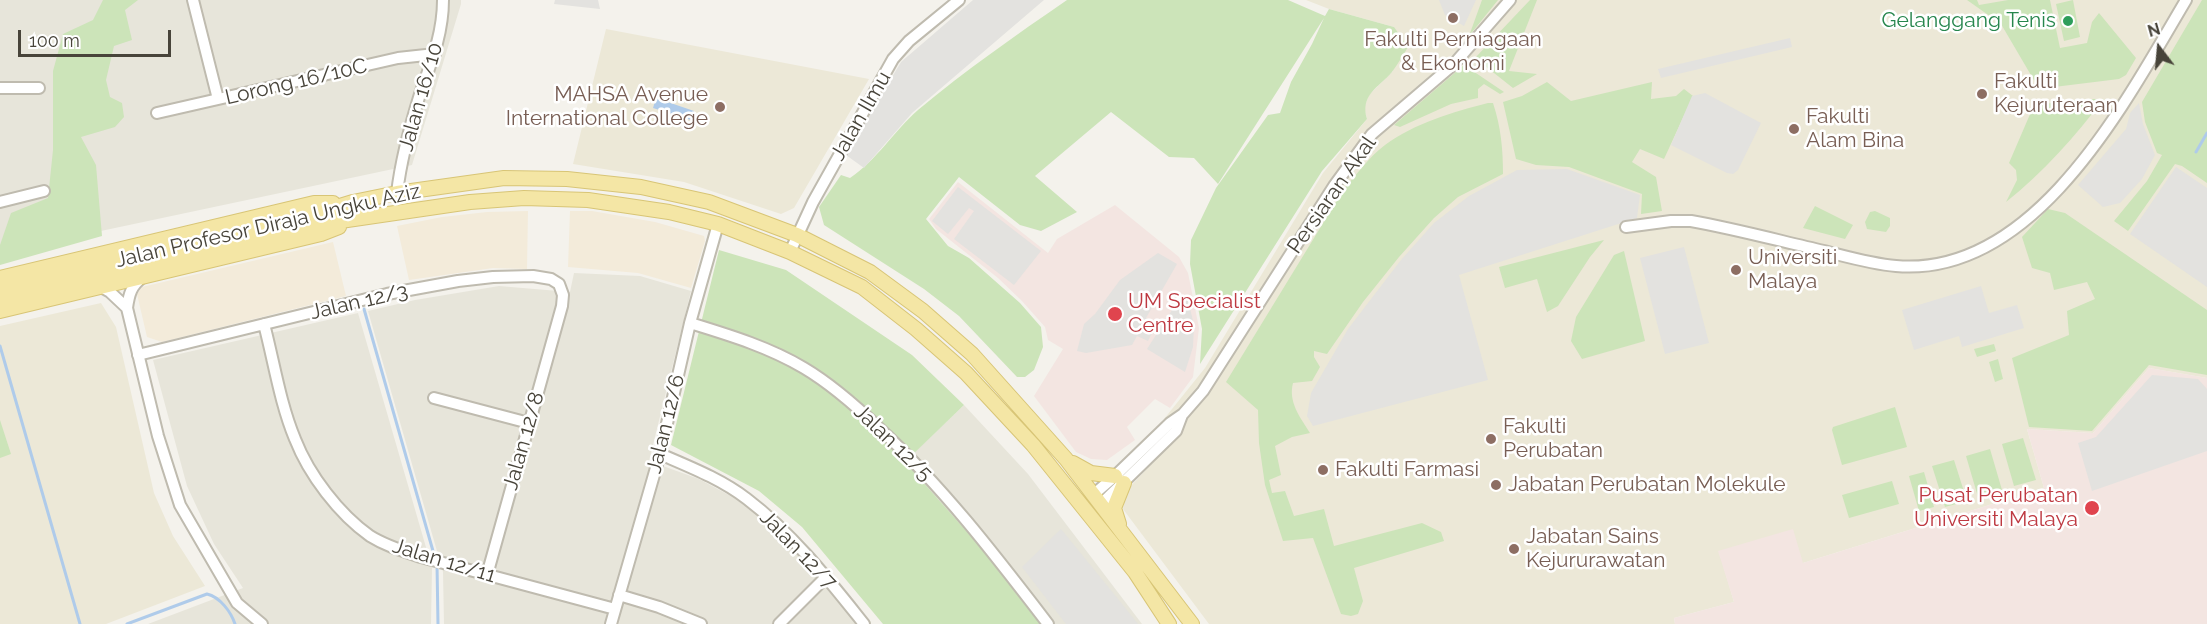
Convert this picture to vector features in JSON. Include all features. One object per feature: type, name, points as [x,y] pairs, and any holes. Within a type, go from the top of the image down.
[{"type":"main road","name":"Jalan Profesor Diraja Ungku Aziz","points":[[0,301],[240,237],[353,202],[398,193],[504,178],[567,179],[641,187],[709,202],[797,235],[870,272],[923,310],[972,354],[1066,459],[1192,624]]},
{"type":"main road","name":"Jalan Profesor Diraja Ungku Aziz","points":[[0,289],[240,237],[470,202],[524,198],[588,200],[669,212],[718,224],[790,252],[862,288],[916,329],[966,374],[1033,445],[1135,572],[1169,624]]},
{"type":"main road","points":[[0,278],[314,203],[353,202]]},
{"type":"main road","points":[[0,311],[321,234],[357,219]]},
{"type":"main road","points":[[1033,445],[1096,500],[1117,550]]},
{"type":"main road","points":[[1066,459],[1091,473],[1120,480],[1114,508],[1123,532]]},
{"type":"street","points":[[193,0],[218,99]]},
{"type":"street","name":"Jalan 16/10","points":[[398,193],[409,129],[435,54],[443,14],[443,0]]},
{"type":"street","name":"Jalan Ilmu","points":[[790,252],[813,201],[893,58],[909,41],[958,0]]},
{"type":"street","name":"Persiaran Akal","points":[[1096,500],[1176,431],[1182,414],[1203,390],[1334,186],[1372,134],[1454,64],[1510,0]]},
{"type":"street","points":[[1626,227],[1671,221],[1691,221],[1845,257],[1896,266],[1927,266],[1951,262],[2013,231],[2062,186],[2131,92],[2186,0]]},
{"type":"street","name":"Lorong 16/10C","points":[[157,113],[398,58],[435,54]]},
{"type":"street","points":[[0,88],[39,88]]},
{"type":"street","points":[[0,202],[44,191]]},
{"type":"street","name":"Jalan 12/6","points":[[611,624],[660,454],[690,323],[718,224]]},
{"type":"street","name":"Jalan 12/3","points":[[138,355],[387,294],[458,281],[533,276],[551,279],[559,284],[563,295],[562,306]]},
{"type":"street","points":[[143,277],[134,284],[129,292],[127,308],[158,436],[180,505],[237,603],[259,623]]},
{"type":"street","points":[[101,287],[127,308]]},
{"type":"street","name":"Jalan 12/8","points":[[487,575],[562,306]]},
{"type":"street","name":"Jalan 12/5","points":[[690,323],[748,341],[804,368],[851,402],[912,458],[982,538],[1048,624]]},
{"type":"street","name":"Jalan 12/11","points":[[264,324],[291,427],[299,448],[323,489],[339,509],[370,535],[390,546],[421,557],[615,609]]},
{"type":"street","points":[[434,398],[529,423]]},
{"type":"street","name":"Jalan 12/7","points":[[660,454],[704,473],[745,498],[784,530],[864,624]]},
{"type":"street","points":[[779,624],[826,577]]},
{"type":"street","points":[[619,595],[659,607],[701,624]]},
{"type":"shaded area","points":[[0,0],[461,0],[461,4],[412,165],[82,235],[0,257]]},
{"type":"shaded area","points":[[555,0],[598,0],[600,9],[554,4]]},
{"type":"shaded area","points":[[973,0],[1044,0],[912,113],[864,168],[846,155],[901,62]]},
{"type":"shaded area","name":"Universiti Malaya","points":[[1306,0],[2207,0],[2207,378],[2149,368],[2093,433],[2027,429],[2044,488],[1803,563],[1719,551],[1734,602],[1674,618],[1675,624],[1209,624],[1123,509],[1124,498],[1128,489],[1180,434],[1164,419],[1205,368],[1323,173],[1367,119],[1364,108],[1369,95],[1393,71],[1394,27],[1329,9]]},
{"type":"shaded area","points":[[1439,0],[1476,0],[1464,26],[1445,15]]},
{"type":"shaded area","name":"MAHSA Avenue International College","points":[[606,29],[869,79],[794,208],[781,214],[684,182],[573,164]]},
{"type":"shaded area","points":[[1790,38],[1792,47],[1661,78],[1658,69]]},
{"type":"shaded area","points":[[1705,93],[1761,123],[1738,170],[1733,174],[1671,145],[1692,96]]},
{"type":"shaded area","points":[[2139,103],[2143,124],[2155,155],[2142,179],[2120,203],[2103,207],[2078,185],[2126,129],[2130,113]]},
{"type":"shaded area","points":[[2176,167],[2207,188],[2207,287],[2130,234]]},
{"type":"shaded area","points":[[1567,169],[1640,195],[1637,218],[1459,275],[1488,380],[1313,426],[1307,416],[1311,393],[1348,329],[1401,260],[1434,223],[1469,196],[1517,170]]},
{"type":"shaded area","name":"UM Specialist Centre","points":[[958,182],[1048,253],[1057,239],[1115,205],[1179,257],[1188,273],[1199,328],[1193,377],[1170,408],[1155,399],[1127,427],[1135,440],[1107,460],[1091,459],[1076,452],[1034,396],[1063,349],[1048,340],[1045,327],[1022,301],[998,278],[936,229],[929,219]]},
{"type":"shaded area","points":[[958,187],[1041,251],[1014,285],[954,239],[974,211],[969,208],[948,234],[932,221]]},
{"type":"shaded area","points":[[528,211],[527,269],[493,268],[409,280],[397,226],[442,217],[487,212]]},
{"type":"shaded area","points":[[570,211],[592,211],[655,222],[704,236],[705,241],[691,288],[638,273],[568,267]]},
{"type":"shaded area","points":[[333,242],[346,296],[162,342],[147,337],[137,294],[142,287]]},
{"type":"shaded area","points":[[1684,247],[1709,343],[1665,354],[1640,258]]},
{"type":"shaded area","points":[[1158,253],[1177,264],[1146,318],[1156,325],[1148,341],[1137,336],[1132,345],[1086,353],[1077,351],[1084,324],[1095,314],[1120,280]]},
{"type":"shaded area","points":[[574,273],[640,276],[691,291],[649,461],[699,479],[740,501],[779,532],[858,624],[444,624],[443,572],[368,311],[415,300],[499,286],[570,292]]},
{"type":"shaded area","points":[[1981,286],[1989,313],[2017,305],[2024,328],[1962,347],[1959,336],[1914,350],[1902,310]]},
{"type":"shaded area","points":[[1181,296],[1187,296],[1194,325],[1193,347],[1185,372],[1147,349]]},
{"type":"shaded area","points":[[101,303],[116,327],[154,493],[173,536],[205,586],[106,624],[0,624],[0,326]]},
{"type":"shaded area","points":[[358,313],[432,568],[431,624],[148,624],[243,588],[214,544],[187,486],[153,360]]},
{"type":"shaded area","name":"Pusat Perubatan Universiti Malaya","points":[[2149,368],[2207,378],[2207,624],[1675,624],[1674,618],[1734,602],[1718,551],[1793,529],[1803,563],[2044,488],[2027,429],[2093,433]]},
{"type":"shaded area","points":[[2152,375],[2198,379],[2207,389],[2207,451],[2092,491],[2078,443],[2096,437]]},
{"type":"shaded area","points":[[964,405],[1028,474],[1142,624],[1040,624],[978,544],[904,462]]},
{"type":"shaded area","points":[[1061,529],[1138,624],[1066,624],[1022,567]]},
{"type":"green space","points":[[103,0],[138,0],[125,10],[132,40],[114,46],[106,80],[110,97],[122,103],[124,117],[115,127],[81,137],[96,165],[102,236],[0,265],[0,245],[11,213],[48,198],[53,150],[53,71],[63,34],[93,20]]},
{"type":"green space","points":[[1067,0],[1288,0],[1325,16],[1329,9],[1394,27],[1408,47],[1392,72],[1368,98],[1365,111],[1367,119],[1322,171],[1200,364],[1202,329],[1190,264],[1191,240],[1216,188],[1268,115],[1280,113],[1291,82],[1324,18],[1218,184],[1194,158],[1169,157],[1111,112],[1035,176],[1077,212],[1041,231],[1020,225],[959,177],[926,219],[948,246],[969,258],[1020,303],[1041,327],[1043,347],[1034,370],[1025,377],[1017,377],[959,316],[924,289],[824,225],[819,207],[841,175],[850,178],[860,171],[918,110],[991,53]]},
{"type":"green space","points":[[1482,0],[1498,0],[1469,36]]},
{"type":"green space","points":[[1530,0],[1537,0],[1509,71],[1537,74],[1513,88],[1475,58]]},
{"type":"green space","points":[[1967,0],[1977,0],[1979,5],[2008,0],[2050,0],[2060,48],[2087,43],[2092,22],[2099,13],[2136,58],[2126,75],[2119,79],[2054,87],[2035,82],[2001,24]]},
{"type":"green space","name":"Gelanggang Tenis","points":[[2073,0],[2080,37],[2064,41],[2056,4]]},
{"type":"green space","points":[[2202,0],[2207,0],[2207,183],[2182,166],[2175,164],[2128,231],[2114,221],[2147,181],[2162,155],[2157,153],[2145,122],[2142,102]]},
{"type":"green space","points":[[1464,65],[1504,92],[1500,94],[1484,84],[1478,89],[1478,98],[1451,104],[1400,127],[1394,125]]},
{"type":"green space","points":[[1547,82],[1571,101],[1652,82],[1651,99],[1676,96],[1684,89],[1693,96],[1664,159],[1640,149],[1632,162],[1656,177],[1662,211],[1641,214],[1642,194],[1569,167],[1536,165],[1516,159],[1503,102],[1522,96]]},
{"type":"green space","points":[[2104,99],[2058,154],[2006,202],[2017,180],[2016,170],[2009,163],[2034,105]]},
{"type":"green space","points":[[1493,103],[1498,121],[1503,174],[1458,197],[1434,218],[1363,302],[1327,354],[1314,351],[1314,357],[1320,367],[1312,381],[1293,383],[1294,403],[1310,433],[1292,437],[1275,446],[1281,475],[1269,480],[1272,493],[1285,491],[1294,516],[1324,509],[1334,546],[1422,523],[1441,532],[1444,541],[1354,568],[1363,601],[1358,614],[1351,616],[1341,614],[1313,538],[1283,541],[1265,485],[1259,443],[1258,410],[1226,382],[1344,189],[1368,160],[1385,145],[1409,130],[1448,114]]},
{"type":"green space","points":[[1815,206],[1853,225],[1845,239],[1803,228]]},
{"type":"green space","points":[[2048,209],[2065,213],[2207,310],[2207,375],[2149,365],[2092,431],[2029,427],[2012,358],[2069,335],[2067,311],[2095,299],[2087,282],[2054,290],[2050,273],[2032,268],[2022,237]]},
{"type":"green space","points":[[1875,211],[1890,218],[1890,226],[1886,232],[1867,229],[1865,222],[1870,212]]},
{"type":"green space","points":[[1604,240],[1558,306],[1547,312],[1537,279],[1505,288],[1499,267]]},
{"type":"green space","points":[[719,250],[786,270],[912,355],[964,405],[905,462],[978,544],[1040,624],[883,624],[802,527],[759,491],[671,445]]},
{"type":"green space","points":[[1624,251],[1645,341],[1582,359],[1571,341],[1576,317],[1614,255]]},
{"type":"green space","points":[[1994,344],[1996,351],[1977,357],[1974,349]]},
{"type":"green space","points":[[1998,359],[2003,379],[1995,382],[1989,362]]},
{"type":"green space","points":[[1895,407],[1907,447],[1842,465],[1833,427]]},
{"type":"green space","points":[[0,420],[11,454],[0,458]]},
{"type":"green space","points":[[2023,438],[2036,480],[2014,486],[2002,444]]},
{"type":"green space","points":[[1990,449],[2002,490],[1978,497],[1966,456]]},
{"type":"green space","points":[[1954,460],[1967,501],[1945,507],[1932,466]]},
{"type":"green space","points":[[1924,472],[1934,507],[1919,511],[1909,476]]},
{"type":"green space","points":[[1892,481],[1899,504],[1849,518],[1842,495]]},
{"type":"water","points":[[656,98],[694,111],[691,120],[653,108]]},
{"type":"waterway","points":[[2196,152],[2207,133]]},
{"type":"waterway","points":[[364,309],[435,558]]},
{"type":"waterway","points":[[0,346],[80,624]]},
{"type":"waterway","points":[[437,564],[438,624]]},
{"type":"waterway","points":[[127,624],[207,594],[216,598],[224,606],[235,624]]},
{"type":"place","name":"Fakulti Perniagaan & Ekonomi","points":[[1453,18]]},
{"type":"place","name":"Gelanggang Tenis","points":[[2068,21]]},
{"type":"place","name":"Fakulti Kejuruteraan","points":[[1982,94]]},
{"type":"place","name":"MAHSA Avenue International College","points":[[720,107]]},
{"type":"place","name":"Fakulti Alam Bina","points":[[1794,129]]},
{"type":"place","name":"Universiti Malaya","points":[[1736,270]]},
{"type":"place","name":"UM Specialist Centre","points":[[1115,314]]},
{"type":"place","name":"Fakulti Perubatan","points":[[1491,439]]},
{"type":"place","name":"Fakulti Farmasi","points":[[1323,470]]},
{"type":"place","name":"Jabatan Perubatan Molekule","points":[[1496,485]]},
{"type":"place","name":"Pusat Perubatan Universiti Malaya","points":[[2092,508]]},
{"type":"place","name":"Jabatan Sains Kejururawatan","points":[[1514,549]]}]
